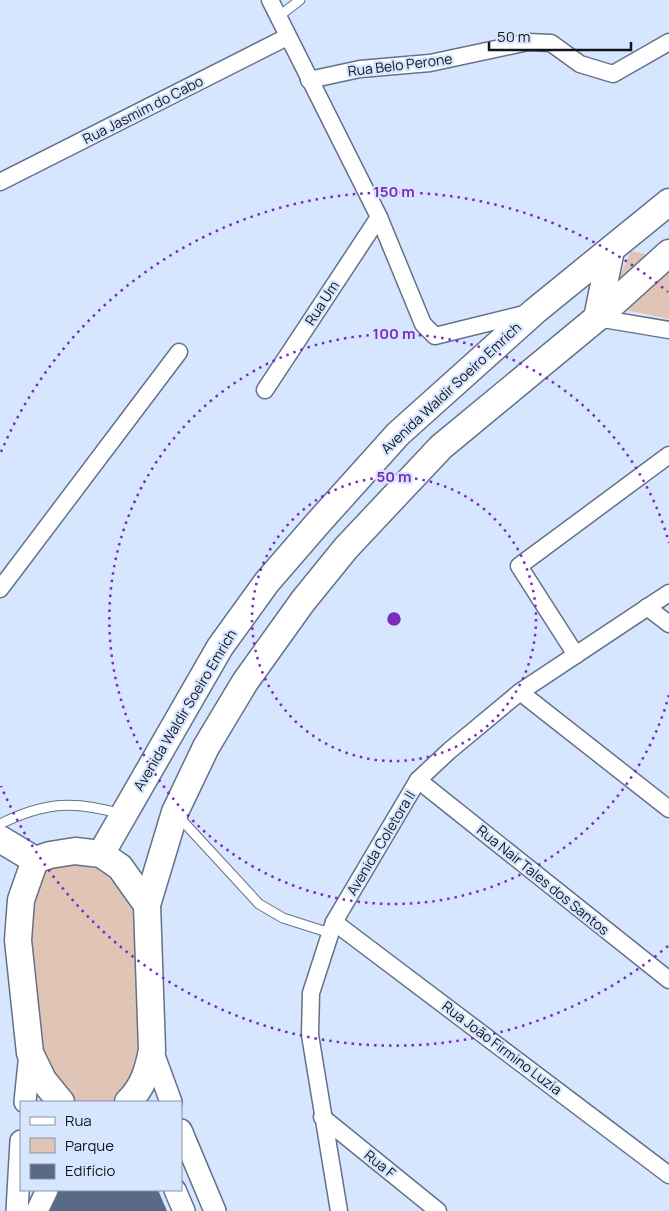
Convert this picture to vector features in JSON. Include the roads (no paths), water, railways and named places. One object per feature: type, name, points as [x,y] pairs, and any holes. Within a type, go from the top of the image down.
[{"type":"main road","name":"Avenida Waldir Soeiro Emrich","points":[[101,854],[220,647],[267,582],[398,434],[536,311],[669,202]]},
{"type":"main road","points":[[597,318],[618,244],[668,254]]},
{"type":"main road","points":[[129,1101],[142,1086],[152,1050],[148,905],[175,812],[206,747],[245,682],[303,602],[346,548],[441,447],[597,318],[668,254]]},
{"type":"main road","points":[[0,839],[36,860]]},
{"type":"main road","points":[[60,1101],[43,1080],[30,1053],[18,940],[21,900],[36,860],[75,850],[101,854],[120,867],[148,905]]},
{"type":"main road","points":[[0,914],[18,940]]},
{"type":"street","points":[[270,0],[379,217],[423,324],[435,336],[536,311]]},
{"type":"street","name":"Rua Jasmim do Cabo","points":[[0,182],[287,37]]},
{"type":"street","name":"Rua Belo Perone","points":[[309,80],[360,69],[430,63],[528,42],[550,43],[580,64],[612,74],[669,42]]},
{"type":"street","name":"Rua Um","points":[[266,390],[379,217]]},
{"type":"street","points":[[597,318],[669,330]]},
{"type":"street","points":[[0,589],[179,352]]},
{"type":"street","points":[[576,655],[518,566],[669,455]]},
{"type":"street","name":"Avenida Coletora II","points":[[339,1211],[310,1035],[311,993],[332,927],[418,780],[448,751],[520,692],[669,593]]},
{"type":"street","points":[[647,607],[669,624]]},
{"type":"street","points":[[520,692],[669,809]]},
{"type":"street","name":"Rua Nair Tales dos Santos","points":[[418,780],[669,980]]},
{"type":"street","name":"Rua João Firmino Luzia","points":[[332,927],[669,1176]]},
{"type":"street","points":[[152,1050],[171,1101]]},
{"type":"street","points":[[25,1101],[30,1053]]},
{"type":"street","name":"Rua F","points":[[322,1117],[438,1211]]},
{"type":"street","points":[[182,1132],[215,1211]]},
{"type":"street","points":[[17,1211],[20,1158]]},
{"type":"street","points":[[37,1211],[47,1191]]},
{"type":"street","points":[[175,1191],[184,1211]]},
{"type":"lane","points":[[278,17],[300,0]]},
{"type":"lane","points":[[0,824],[18,815],[68,804],[90,805],[124,814]]},
{"type":"lane","points":[[175,812],[259,904],[283,918],[332,927]]}]
